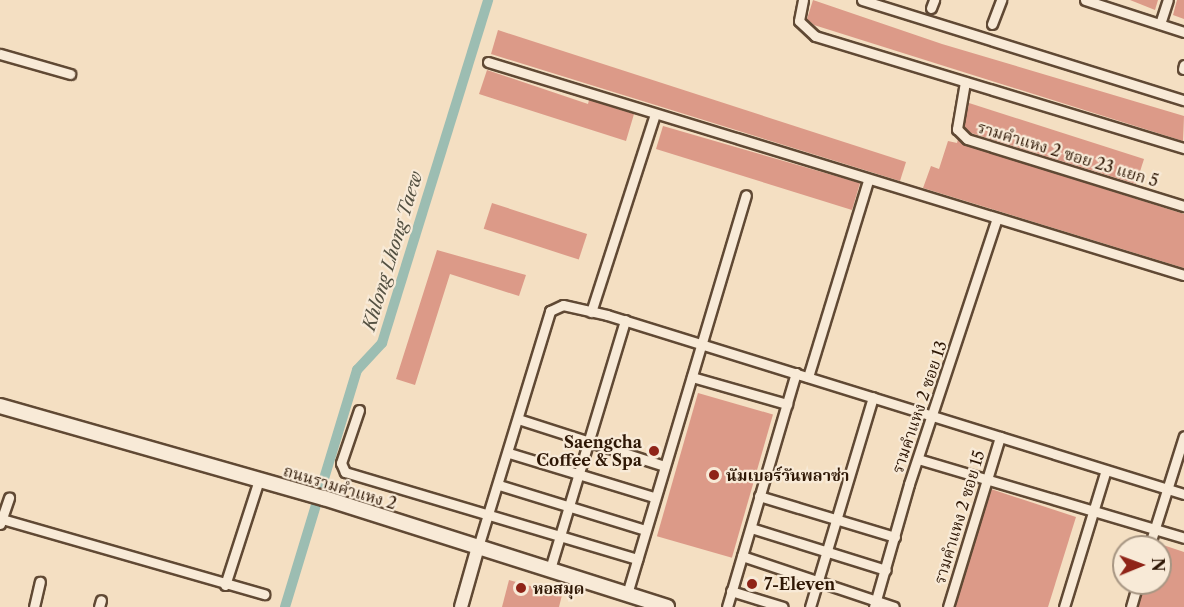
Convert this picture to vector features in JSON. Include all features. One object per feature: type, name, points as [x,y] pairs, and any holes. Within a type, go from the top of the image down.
[{"type":"main road","name":"ถนนรามคำแหง 2","points":[[0,406],[324,498],[478,547],[501,557],[550,569],[667,607]]},
{"type":"street","points":[[802,0],[799,21],[815,36],[965,82],[1036,100],[1184,148]]},
{"type":"street","points":[[862,0],[1184,100]]},
{"type":"street","points":[[992,24],[1001,0]]},
{"type":"street","points":[[1086,0],[1184,32]]},
{"type":"street","points":[[1120,11],[1123,0]]},
{"type":"street","points":[[1160,24],[1168,0]]},
{"type":"street","points":[[0,54],[70,74]]},
{"type":"street","points":[[488,62],[868,181],[1184,275]]},
{"type":"street","name":"รามคำแหง 2 ซอย 23 แยก 5","points":[[965,82],[957,129],[967,139],[1184,206]]},
{"type":"street","points":[[591,312],[656,114]]},
{"type":"street","points":[[808,377],[868,181]]},
{"type":"street","points":[[627,594],[654,497],[746,195]]},
{"type":"street","name":"รามคำแหง 2 ซอย 13","points":[[875,604],[918,459],[997,218]]},
{"type":"street","points":[[461,607],[550,311],[563,305],[625,320],[1184,494]]},
{"type":"street","points":[[550,569],[625,320]]},
{"type":"street","points":[[727,607],[796,373]]},
{"type":"street","points":[[692,377],[787,404]]},
{"type":"street","points":[[810,607],[873,397]]},
{"type":"street","points":[[359,410],[341,463],[345,472],[637,559]]},
{"type":"street","points":[[518,419],[664,466]]},
{"type":"street","name":"รามคำแหง 2 ซอย 15","points":[[948,607],[1000,436]]},
{"type":"street","points":[[1153,535],[1184,436]]},
{"type":"street","points":[[509,453],[654,497]]},
{"type":"street","points":[[918,459],[1184,538]]},
{"type":"street","points":[[1064,607],[1106,470]]},
{"type":"street","points":[[225,585],[259,480]]},
{"type":"street","points":[[499,485],[645,530]]},
{"type":"street","points":[[759,496],[895,537]]},
{"type":"street","points":[[9,498],[1,522],[264,594]]},
{"type":"street","points":[[751,528],[886,570]]},
{"type":"street","points":[[742,556],[818,581],[875,604],[894,607]]},
{"type":"street","points":[[34,607],[40,582]]},
{"type":"street","points":[[732,591],[783,607]]},
{"type":"building","points":[[813,0],[942,44],[1184,116],[1183,141],[814,25],[807,19]]},
{"type":"building","points":[[1130,0],[1158,0],[1155,10]]},
{"type":"building","points":[[1177,0],[1184,0],[1184,19],[1173,15]]},
{"type":"building","points":[[498,30],[906,162],[900,181],[491,54]]},
{"type":"building","points":[[487,70],[588,104],[589,100],[634,114],[626,141],[479,94]]},
{"type":"building","points":[[969,103],[1144,159],[1136,184],[971,133],[964,127]]},
{"type":"building","points":[[663,126],[860,183],[852,210],[656,149]]},
{"type":"building","points":[[958,139],[965,145],[1184,214],[1184,268],[923,188],[931,166],[939,169],[948,141],[957,143]]},
{"type":"building","points":[[492,203],[587,234],[579,260],[484,229]]},
{"type":"building","points":[[437,250],[526,275],[519,296],[450,274],[415,385],[396,379]]},
{"type":"building","name":"นัมเบอร์วันพลาซ่า","points":[[698,393],[773,414],[732,558],[657,536]]},
{"type":"building","points":[[991,489],[1076,517],[1048,607],[955,607]]},
{"type":"building","points":[[1172,548],[1184,552],[1184,607],[1138,607],[1142,595],[1172,595]]},
{"type":"building","name":"หอสมุด","points":[[509,580],[562,595],[559,607],[502,607]]},
{"type":"waterway","name":"Khlong Lhong Taew","points":[[285,607],[357,370],[382,343],[488,0]]},
{"type":"place","name":"Saengcha Coffee & Spa","points":[[654,451]]},
{"type":"place","name":"นัมเบอร์วันพลาซ่า","points":[[714,475]]},
{"type":"place","name":"7-Eleven","points":[[752,584]]},
{"type":"place","name":"หอสมุด","points":[[521,588]]}]
